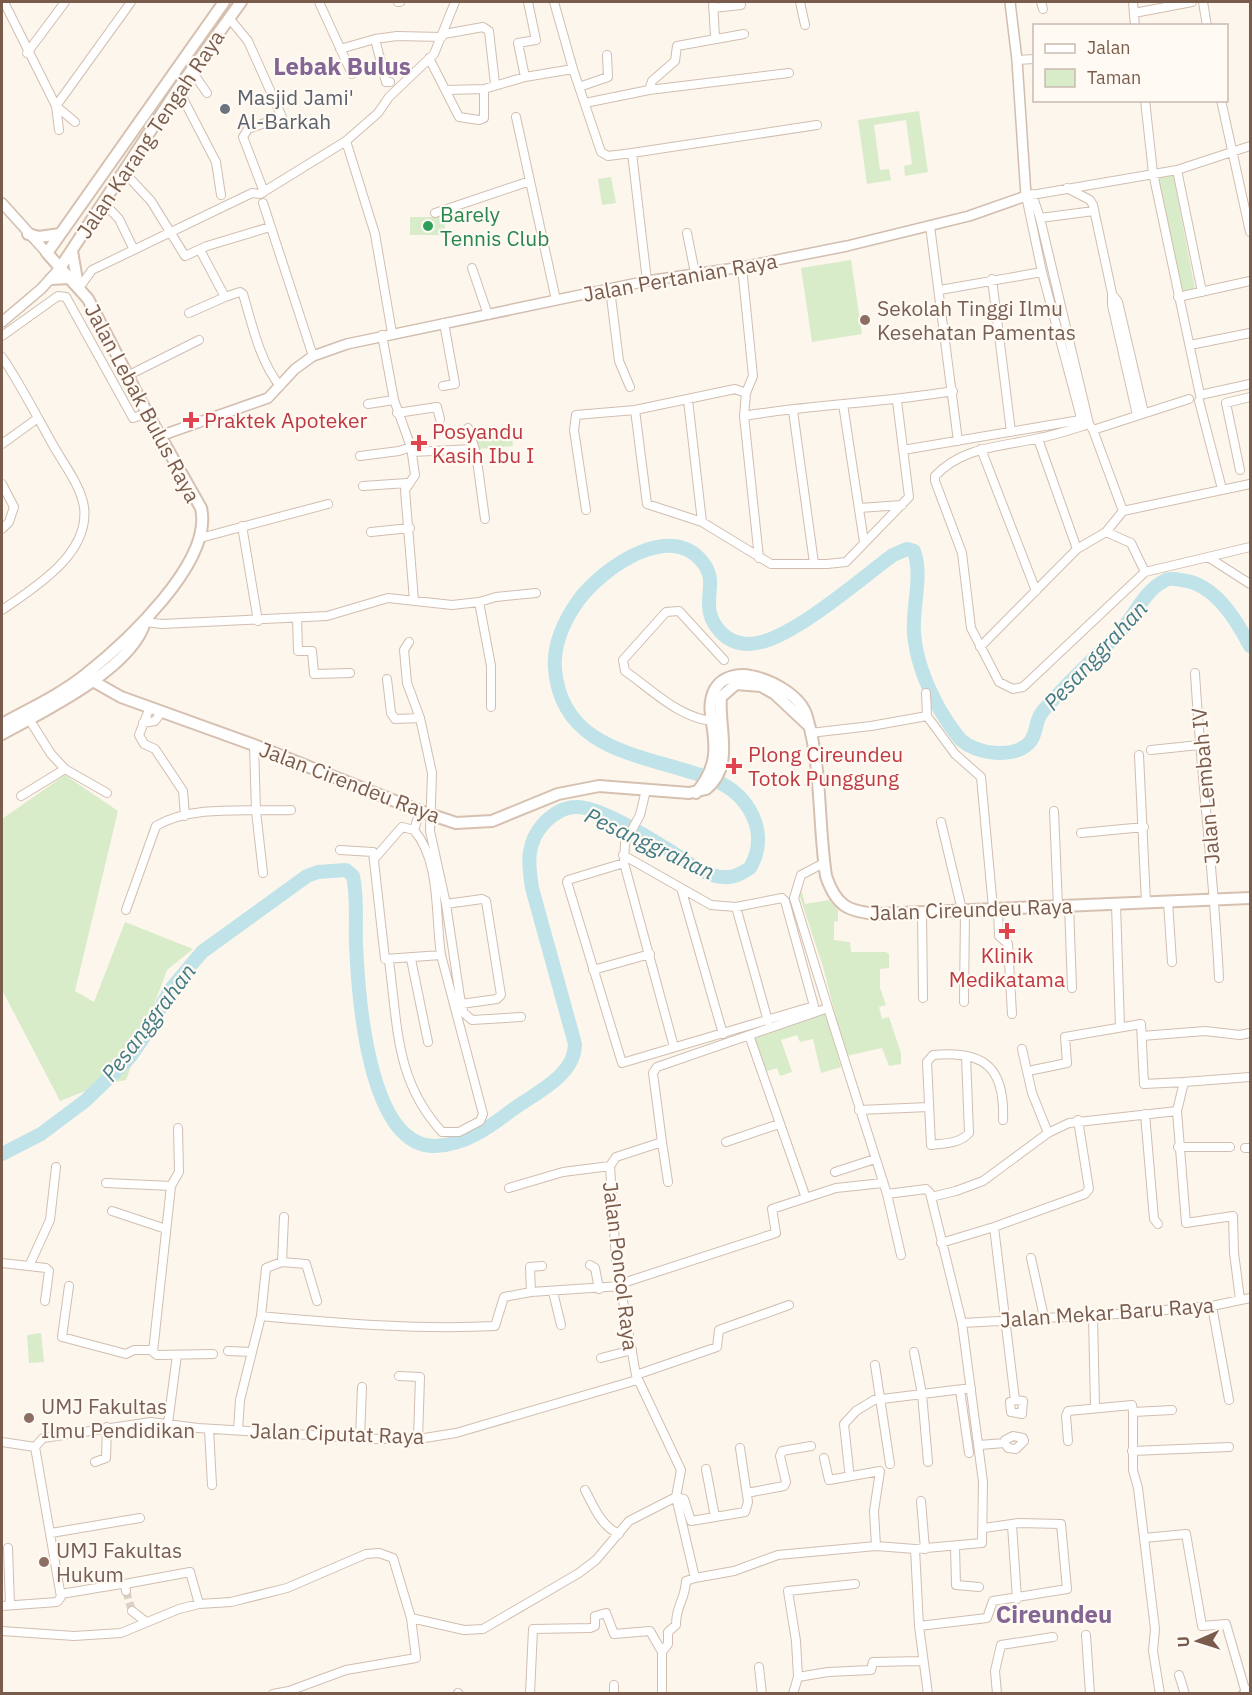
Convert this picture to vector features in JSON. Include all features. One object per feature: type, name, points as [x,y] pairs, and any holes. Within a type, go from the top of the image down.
[{"type":"main road","name":"Jalan Karang Tengah Raya","points":[[47,253],[224,2]]},
{"type":"main road","name":"Jalan Karang Tengah Raya","points":[[60,268],[178,89],[241,2]]},
{"type":"main road","points":[[28,234],[39,237],[60,234]]},
{"type":"main road","points":[[72,251],[79,288]]},
{"type":"main road","name":"Jalan Lebak Bulus Raya","points":[[2,734],[29,719],[88,679],[145,622],[174,584],[200,538],[203,518],[201,508],[147,413],[88,299],[47,253]]},
{"type":"main road","points":[[51,279],[69,278]]},
{"type":"main road","name":"Jalan Cirendeu Raya","points":[[88,679],[121,697],[254,744],[432,816],[456,822],[492,821],[578,789],[598,786],[696,793],[707,784],[725,752],[712,703],[716,688],[727,678],[744,674],[765,678],[781,687],[804,711],[809,729]]},
{"type":"main road","name":"Jalan Lebak Bulus Raya","points":[[2,724],[88,679]]},
{"type":"main road","name":"Jalan Cireundeu Raya","points":[[809,729],[824,863],[830,889],[850,910],[879,914],[1251,898]]},
{"type":"street","points":[[4,2],[56,106],[75,122]]},
{"type":"street","points":[[27,52],[65,2]]},
{"type":"street","points":[[67,116],[58,127],[56,106],[131,2]]},
{"type":"street","points":[[320,2],[352,74]]},
{"type":"street","points":[[79,288],[92,270],[252,193],[264,192],[346,141],[378,113],[389,97],[429,58],[443,35],[455,2]]},
{"type":"street","points":[[525,77],[518,43],[536,40],[528,2]]},
{"type":"street","points":[[554,2],[573,69],[601,152],[608,156],[817,125]]},
{"type":"street","points":[[800,2],[806,25]]},
{"type":"street","points":[[903,450],[1080,420],[1042,272],[1029,195],[1010,2]]},
{"type":"street","points":[[1133,2],[1136,24]]},
{"type":"street","points":[[1134,13],[1192,2]]},
{"type":"street","points":[[1203,2],[1207,24]]},
{"type":"street","points":[[715,37],[713,5],[741,5]]},
{"type":"street","points":[[229,18],[248,41],[282,117],[248,129],[243,137],[264,192]]},
{"type":"street","points":[[340,49],[375,39],[443,35],[483,27],[489,31],[495,84]]},
{"type":"street","points":[[649,90],[652,81],[675,61],[677,46],[715,37],[744,34]]},
{"type":"street","points":[[375,39],[386,82],[390,82]]},
{"type":"street","points":[[579,87],[608,77],[607,55]]},
{"type":"street","points":[[429,58],[459,117],[478,120],[484,118],[484,89]]},
{"type":"street","points":[[1017,60],[1033,59]]},
{"type":"street","points":[[446,90],[484,89],[525,77],[573,69]]},
{"type":"street","points":[[191,70],[207,93]]},
{"type":"street","points":[[585,103],[649,90],[789,73]]},
{"type":"street","points":[[178,89],[216,162],[222,195]]},
{"type":"street","points":[[1144,102],[1153,173],[1200,395],[1251,384]]},
{"type":"street","points":[[1221,102],[1251,232]]},
{"type":"street","points":[[516,117],[556,300]]},
{"type":"street","points":[[346,141],[375,234],[394,400],[411,449],[415,475],[407,483],[405,490],[410,528],[414,600]]},
{"type":"street","points":[[1029,195],[1177,170],[1251,146]]},
{"type":"street","points":[[632,153],[647,281]]},
{"type":"street","points":[[1177,170],[1202,292]]},
{"type":"street","points":[[124,172],[151,201],[184,256],[218,242],[270,227]]},
{"type":"street","points":[[435,213],[530,181]]},
{"type":"street","points":[[1067,188],[1090,200],[1095,211],[1112,293],[1112,305],[1140,414]]},
{"type":"street","points":[[1029,195],[1040,218],[1091,427],[1123,511]]},
{"type":"street","name":"Jalan Pertanian Raya","points":[[160,436],[268,398],[295,369],[314,357],[347,344],[647,281],[742,267],[847,246],[969,216],[1029,195]]},
{"type":"street","points":[[2,203],[47,253]]},
{"type":"street","points":[[104,203],[119,219],[134,250]]},
{"type":"street","points":[[263,203],[314,357]]},
{"type":"street","points":[[1040,218],[1095,211]]},
{"type":"street","points":[[930,226],[958,441]]},
{"type":"street","points":[[687,233],[695,273]]},
{"type":"street","points":[[200,250],[225,297]]},
{"type":"street","points":[[742,267],[753,376],[746,393],[744,416],[759,558]]},
{"type":"street","points":[[2,322],[51,279],[60,268]]},
{"type":"street","points":[[472,268],[484,316]]},
{"type":"street","points":[[940,290],[1042,272]]},
{"type":"street","points":[[992,279],[1011,432]]},
{"type":"street","points":[[1178,297],[1251,281]]},
{"type":"street","points":[[610,289],[619,361],[630,387]]},
{"type":"street","points":[[189,313],[225,297],[240,292],[243,294],[255,334],[273,378],[280,386]]},
{"type":"street","points":[[2,336],[58,296],[66,297],[133,418],[147,413]]},
{"type":"street","points":[[443,386],[455,384],[444,323]]},
{"type":"street","points":[[1190,345],[1251,333]]},
{"type":"street","points":[[127,376],[199,340]]},
{"type":"street","points":[[2,357],[71,476],[84,505],[84,515],[74,547],[64,563],[2,610]]},
{"type":"street","points":[[586,510],[574,418],[580,414],[635,410],[735,389],[746,393]]},
{"type":"street","points":[[744,416],[843,404],[897,401],[953,391]]},
{"type":"street","points":[[1240,470],[1226,403],[1251,397]]},
{"type":"street","points":[[1189,399],[1091,427],[981,449],[957,459],[941,471],[935,481],[962,553],[969,620],[999,682],[1013,689],[1023,687],[1145,572],[1251,547]]},
{"type":"street","points":[[368,404],[394,400]]},
{"type":"street","points":[[688,400],[702,522]]},
{"type":"street","points":[[635,410],[647,504],[702,522],[771,564],[846,562],[909,497],[897,401]]},
{"type":"street","points":[[1199,401],[1222,489]]},
{"type":"street","points":[[843,404],[864,542]]},
{"type":"street","points":[[397,412],[437,407],[440,419]]},
{"type":"street","points":[[792,411],[814,563]]},
{"type":"street","points":[[2,444],[38,418]]},
{"type":"street","points":[[468,428],[474,449],[485,519]]},
{"type":"street","points":[[1038,439],[1077,549]]},
{"type":"street","points":[[360,456],[411,449],[474,449]]},
{"type":"street","points":[[981,449],[1036,591]]},
{"type":"street","points":[[363,486],[407,483]]},
{"type":"street","points":[[2,484],[15,507],[9,522],[2,529]]},
{"type":"street","points":[[980,646],[1077,549],[1106,532],[1123,511],[1251,484]]},
{"type":"street","points":[[200,538],[328,504]]},
{"type":"street","points":[[859,508],[902,505]]},
{"type":"street","points":[[242,526],[258,621]]},
{"type":"street","points":[[371,532],[410,528]]},
{"type":"street","points":[[1106,532],[1131,543],[1145,572]]},
{"type":"street","points":[[1208,557],[1251,584]]},
{"type":"street","points":[[145,622],[162,624],[258,621],[337,614],[376,600],[414,600],[452,605],[536,593]]},
{"type":"street","points":[[479,602],[491,666],[491,707]]},
{"type":"street","points":[[717,720],[693,717],[677,708],[625,671],[623,660],[666,612],[672,609],[679,611],[724,660]]},
{"type":"street","points":[[297,618],[298,651],[312,651],[314,674],[350,673]]},
{"type":"street","points":[[409,642],[404,650],[407,683],[420,718],[432,773],[430,831],[446,904],[461,1004],[464,1013],[472,1020],[521,1017]]},
{"type":"street","name":"Jalan Lembah IV","points":[[1195,673],[1199,745],[1215,899],[1219,978]]},
{"type":"street","points":[[387,679],[391,713],[395,719],[420,718]]},
{"type":"street","points":[[926,693],[927,716],[955,754],[981,777],[999,936],[1008,944],[1012,1014]]},
{"type":"street","points":[[150,707],[139,731],[141,740],[155,749],[183,791],[185,816]]},
{"type":"street","points":[[143,723],[155,721],[162,711]]},
{"type":"street","points":[[809,729],[927,716]]},
{"type":"street","points":[[29,719],[65,769],[107,793]]},
{"type":"street","points":[[254,744],[256,812],[263,873]]},
{"type":"street","points":[[1151,750],[1199,745]]},
{"type":"street","points":[[1139,755],[1146,903]]},
{"type":"street","points":[[21,796],[65,769]]},
{"type":"street","points":[[646,790],[640,815],[627,837],[623,860],[674,1047]]},
{"type":"street","points":[[126,910],[156,826],[166,820],[185,816],[291,810]]},
{"type":"street","points":[[414,830],[420,811]]},
{"type":"street","points":[[1054,811],[1072,988]]},
{"type":"street","points":[[941,822],[964,910],[964,1002]]},
{"type":"street","points":[[340,850],[370,851],[375,858],[385,959],[389,961],[408,1083],[419,1103],[442,1132],[459,1132],[480,1121],[483,1114],[441,955],[430,862],[414,830],[402,827],[375,858]]},
{"type":"street","points":[[1081,833],[1144,827]]},
{"type":"street","points":[[623,860],[681,888],[711,905],[736,907],[777,898],[785,901],[815,1004],[812,1009],[622,1063],[567,882],[623,860]]},
{"type":"street","points":[[824,863],[801,875],[794,898],[887,1194],[901,1255]]},
{"type":"street","points":[[681,888],[723,1034]]},
{"type":"street","points":[[446,904],[482,899],[486,901],[501,995],[497,999],[461,1004]]},
{"type":"street","points":[[1168,902],[1172,962]]},
{"type":"street","points":[[1116,904],[1120,1027]]},
{"type":"street","points":[[736,907],[768,1021]]},
{"type":"street","points":[[922,912],[923,998]]},
{"type":"street","points":[[593,970],[650,954]]},
{"type":"street","points":[[389,961],[441,955]]},
{"type":"street","points":[[411,959],[428,1042]]},
{"type":"street","points":[[668,1182],[653,1073],[657,1067],[828,1008]]},
{"type":"street","points":[[1033,1070],[1067,1063],[1065,1037],[1141,1024],[1144,1084],[1251,1077]]},
{"type":"street","points":[[1142,1036],[1205,1031],[1238,1035],[1251,1033]]},
{"type":"street","points":[[749,1035],[806,1198]]},
{"type":"street","points":[[1022,1049],[1032,1093],[1048,1133]]},
{"type":"street","points":[[966,1056],[969,1133],[964,1138],[951,1143],[931,1145],[928,1059],[933,1055],[966,1056],[987,1064],[1002,1087],[1003,1120]]},
{"type":"street","points":[[1184,1082],[1177,1111],[1178,1147],[1186,1223],[1233,1216],[1234,1253],[1240,1299]]},
{"type":"street","points":[[859,1110],[929,1107]]},
{"type":"street","points":[[931,1197],[957,1191],[983,1181],[1048,1133],[1078,1120],[1177,1111]]},
{"type":"street","points":[[1145,1114],[1154,1219],[1158,1224]]},
{"type":"street","points":[[941,1243],[994,1227],[1085,1194],[1089,1189],[1078,1120]]},
{"type":"street","points":[[726,1142],[779,1124]]},
{"type":"street","points":[[178,1128],[179,1172],[171,1186],[153,1350],[157,1355],[213,1354]]},
{"type":"street","name":"Jalan Poncol Raya","points":[[662,1142],[616,1157],[610,1166],[616,1261],[636,1377],[680,1466],[681,1480],[676,1497]]},
{"type":"street","points":[[1178,1147],[1230,1147]]},
{"type":"street","points":[[835,1173],[875,1159]]},
{"type":"street","points":[[509,1188],[563,1172],[610,1166]]},
{"type":"street","points":[[30,1264],[50,1220],[56,1167]]},
{"type":"street","points":[[106,1183],[171,1186]]},
{"type":"street","points":[[261,1316],[343,1324],[449,1328],[495,1326],[504,1297],[531,1292],[621,1285],[776,1233],[772,1209],[836,1188],[883,1183]]},
{"type":"street","points":[[662,1652],[668,1644],[668,1631],[676,1625],[676,1610],[686,1592],[686,1581],[734,1571],[778,1555],[876,1546],[915,1550],[980,1545],[983,1541],[979,1445],[962,1323],[931,1197],[926,1189],[887,1194]]},
{"type":"street","points":[[112,1211],[166,1228]]},
{"type":"street","points":[[282,1262],[284,1216]]},
{"type":"street","points":[[994,1227],[1015,1400]]},
{"type":"street","points":[[1031,1258],[1044,1317]]},
{"type":"street","points":[[238,1430],[240,1400],[261,1316],[266,1268],[282,1262],[306,1264],[317,1301]]},
{"type":"street","points":[[2,1263],[30,1264],[46,1268],[49,1271],[45,1301]]},
{"type":"street","points":[[590,1265],[595,1268],[599,1288]]},
{"type":"street","points":[[531,1292],[530,1267],[542,1266]]},
{"type":"street","points":[[69,1286],[62,1337],[126,1354],[135,1350],[153,1350]]},
{"type":"street","points":[[553,1292],[561,1325]]},
{"type":"street","name":"Jalan Mekar Baru Raya","points":[[962,1323],[999,1321],[1005,1323],[1044,1317],[1093,1317],[1212,1305],[1251,1298]]},
{"type":"street","name":"Jalan Ciputat Raya","points":[[35,1447],[43,1438],[151,1422],[209,1429],[360,1437],[418,1439],[456,1433],[636,1377],[717,1347],[719,1330],[789,1305]]},
{"type":"street","points":[[1212,1305],[1229,1400]]},
{"type":"street","points":[[1093,1317],[1095,1407]]},
{"type":"street","points":[[601,1358],[632,1350]]},
{"type":"street","points":[[228,1351],[252,1352]]},
{"type":"street","points":[[914,1352],[922,1394],[928,1462]]},
{"type":"street","points":[[168,1423],[177,1355]]},
{"type":"street","points":[[875,1365],[890,1464]]},
{"type":"street","points":[[399,1376],[420,1377],[418,1439]]},
{"type":"street","points":[[360,1437],[362,1387]]},
{"type":"street","points":[[849,1470],[844,1424],[861,1406],[880,1398],[971,1389]]},
{"type":"street","points":[[960,1390],[969,1453]]},
{"type":"street","points":[[1068,1441],[1067,1412],[1095,1407],[1132,1405],[1132,1470],[1138,1484],[1155,1629],[1153,1651],[1160,1694]]},
{"type":"street","points":[[1133,1412],[1172,1410]]},
{"type":"street","points":[[95,1462],[105,1458],[107,1427]]},
{"type":"street","points":[[209,1429],[212,1485]]},
{"type":"street","points":[[2,1442],[35,1447],[60,1597]]},
{"type":"street","points":[[979,1445],[1005,1443]]},
{"type":"street","points":[[747,1493],[784,1486],[786,1482],[780,1456],[782,1451],[811,1446]]},
{"type":"street","points":[[1132,1451],[1229,1447]]},
{"type":"street","points":[[412,1623],[464,1630],[483,1629],[579,1573],[596,1560],[629,1521],[676,1497],[684,1499],[691,1521],[745,1512],[748,1508],[747,1493],[740,1448]]},
{"type":"street","points":[[824,1458],[829,1480],[880,1471],[874,1511],[876,1546]]},
{"type":"street","points":[[706,1469],[715,1518]]},
{"type":"street","points":[[585,1490],[600,1518],[619,1534]]},
{"type":"street","points":[[676,1497],[695,1578]]},
{"type":"street","points":[[921,1501],[924,1549]]},
{"type":"street","points":[[51,1533],[140,1518]]},
{"type":"street","points":[[919,1626],[987,1618],[991,1602],[1064,1591],[1068,1587],[1061,1524],[984,1528]]},
{"type":"street","points":[[1012,1525],[1017,1599]]},
{"type":"street","points":[[1144,1538],[1186,1534],[1202,1626],[1226,1624],[1247,1692]]},
{"type":"street","points":[[955,1547],[956,1585],[979,1587]]},
{"type":"street","points":[[8,1548],[6,1605],[60,1597],[121,1584]]},
{"type":"street","points":[[915,1550],[919,1626],[927,1694]]},
{"type":"street","points":[[2,1631],[74,1636],[111,1635],[130,1631],[146,1622],[199,1604],[231,1602],[274,1592],[351,1559],[379,1552],[393,1558],[412,1623],[416,1658],[346,1670],[273,1694]]},
{"type":"street","points":[[126,1591],[124,1584],[190,1572],[199,1604]]},
{"type":"street","points":[[794,1694],[798,1677],[796,1641],[788,1590],[855,1584]]},
{"type":"street","points":[[132,1611],[146,1622]]},
{"type":"street","points":[[530,1694],[531,1633],[537,1628],[590,1628],[596,1626],[596,1616],[606,1613],[614,1634],[650,1631],[662,1652],[662,1694]]},
{"type":"street","points":[[1086,1635],[1090,1694]]},
{"type":"street","points":[[996,1694],[994,1671],[999,1646],[1005,1643],[1053,1637]]},
{"type":"street","points":[[798,1677],[828,1672],[871,1670],[873,1662],[923,1661]]},
{"type":"street","points":[[759,1667],[762,1694]]},
{"type":"street","points":[[1179,1675],[1185,1694]]},
{"type":"green space","points":[[919,111],[928,172],[905,176],[904,166],[912,164],[906,120],[874,125],[880,170],[889,169],[891,180],[867,184],[858,120]]},
{"type":"green space","points":[[1173,174],[1195,289],[1177,292],[1157,179]]},
{"type":"green space","points":[[611,177],[616,203],[602,205],[598,179]]},
{"type":"green space","name":"Barely Tennis Club","points":[[410,217],[445,217],[445,235],[410,235]]},
{"type":"green space","points":[[851,260],[862,334],[812,342],[801,268]]},
{"type":"green space","points":[[511,428],[513,446],[478,449],[476,432]]},
{"type":"green space","points":[[65,775],[118,811],[75,991],[94,1002],[125,922],[193,949],[167,970],[126,1080],[100,1085],[60,1101],[2,990],[2,819]]},
{"type":"green space","points":[[802,892],[805,904],[829,900],[838,910],[838,921],[834,922],[834,940],[850,942],[851,952],[886,952],[889,954],[889,968],[880,969],[880,988],[886,1005],[879,1007],[882,1019],[889,1017],[901,1053],[901,1064],[889,1066],[882,1048],[846,1056],[823,967],[799,894]]},
{"type":"green space","points":[[825,1012],[841,1067],[821,1073],[813,1039],[800,1042],[797,1035],[781,1040],[792,1072],[780,1076],[777,1068],[764,1072],[753,1033]]},
{"type":"green space","points":[[41,1333],[44,1362],[29,1363],[27,1335]]},
{"type":"waterway","name":"Pesanggrahan","points":[[2,1154],[41,1134],[85,1101],[130,1057],[148,1031],[170,990],[202,952],[307,876],[318,872],[346,870],[353,876],[360,996],[371,1063],[381,1095],[394,1121],[412,1140],[435,1146],[467,1139],[495,1123],[552,1083],[568,1065],[575,1044],[532,888],[531,846],[544,823],[567,808],[576,807],[597,811],[635,830],[696,868],[721,877],[735,876],[750,868],[756,855],[757,829],[753,816],[738,795],[714,780],[638,757],[592,735],[574,719],[561,697],[555,660],[560,634],[568,617],[578,601],[603,575],[639,553],[658,547],[676,546],[692,553],[708,571],[709,610],[715,625],[732,641],[748,644],[764,641],[802,623],[893,555],[907,549],[914,551],[918,571],[914,633],[923,673],[940,710],[958,737],[976,749],[995,753],[1014,751],[1029,743],[1043,711],[1119,633],[1145,597],[1166,580],[1174,579],[1193,583],[1214,595],[1231,614],[1250,646]]},
{"type":"tunnel","points":[[126,1591],[132,1611]]},
{"type":"place","name":"Masjid Jami' Al-Barkah","points":[[225,109]]},
{"type":"place","name":"Barely Tennis Club","points":[[428,226]]},
{"type":"place","name":"Sekolah Tinggi Ilmu Kesehatan Pamentas","points":[[865,320]]},
{"type":"place","name":"Praktek Apoteker","points":[[191,420]]},
{"type":"place","name":"Posyandu Kasih Ibu I","points":[[419,443]]},
{"type":"place","name":"Plong Cireundeu Totok Punggung","points":[[734,766]]},
{"type":"place","name":"Klinik Medikatama","points":[[1007,931]]},
{"type":"place","name":"UMJ Fakultas Ilmu Pendidikan","points":[[29,1418]]},
{"type":"place","name":"UMJ Fakultas Hukum","points":[[44,1562]]},
{"type":"district","name":"Lebak Bulus","points":[[342,66]]},
{"type":"district","name":"Cireundeu","points":[[1054,1614]]}]
